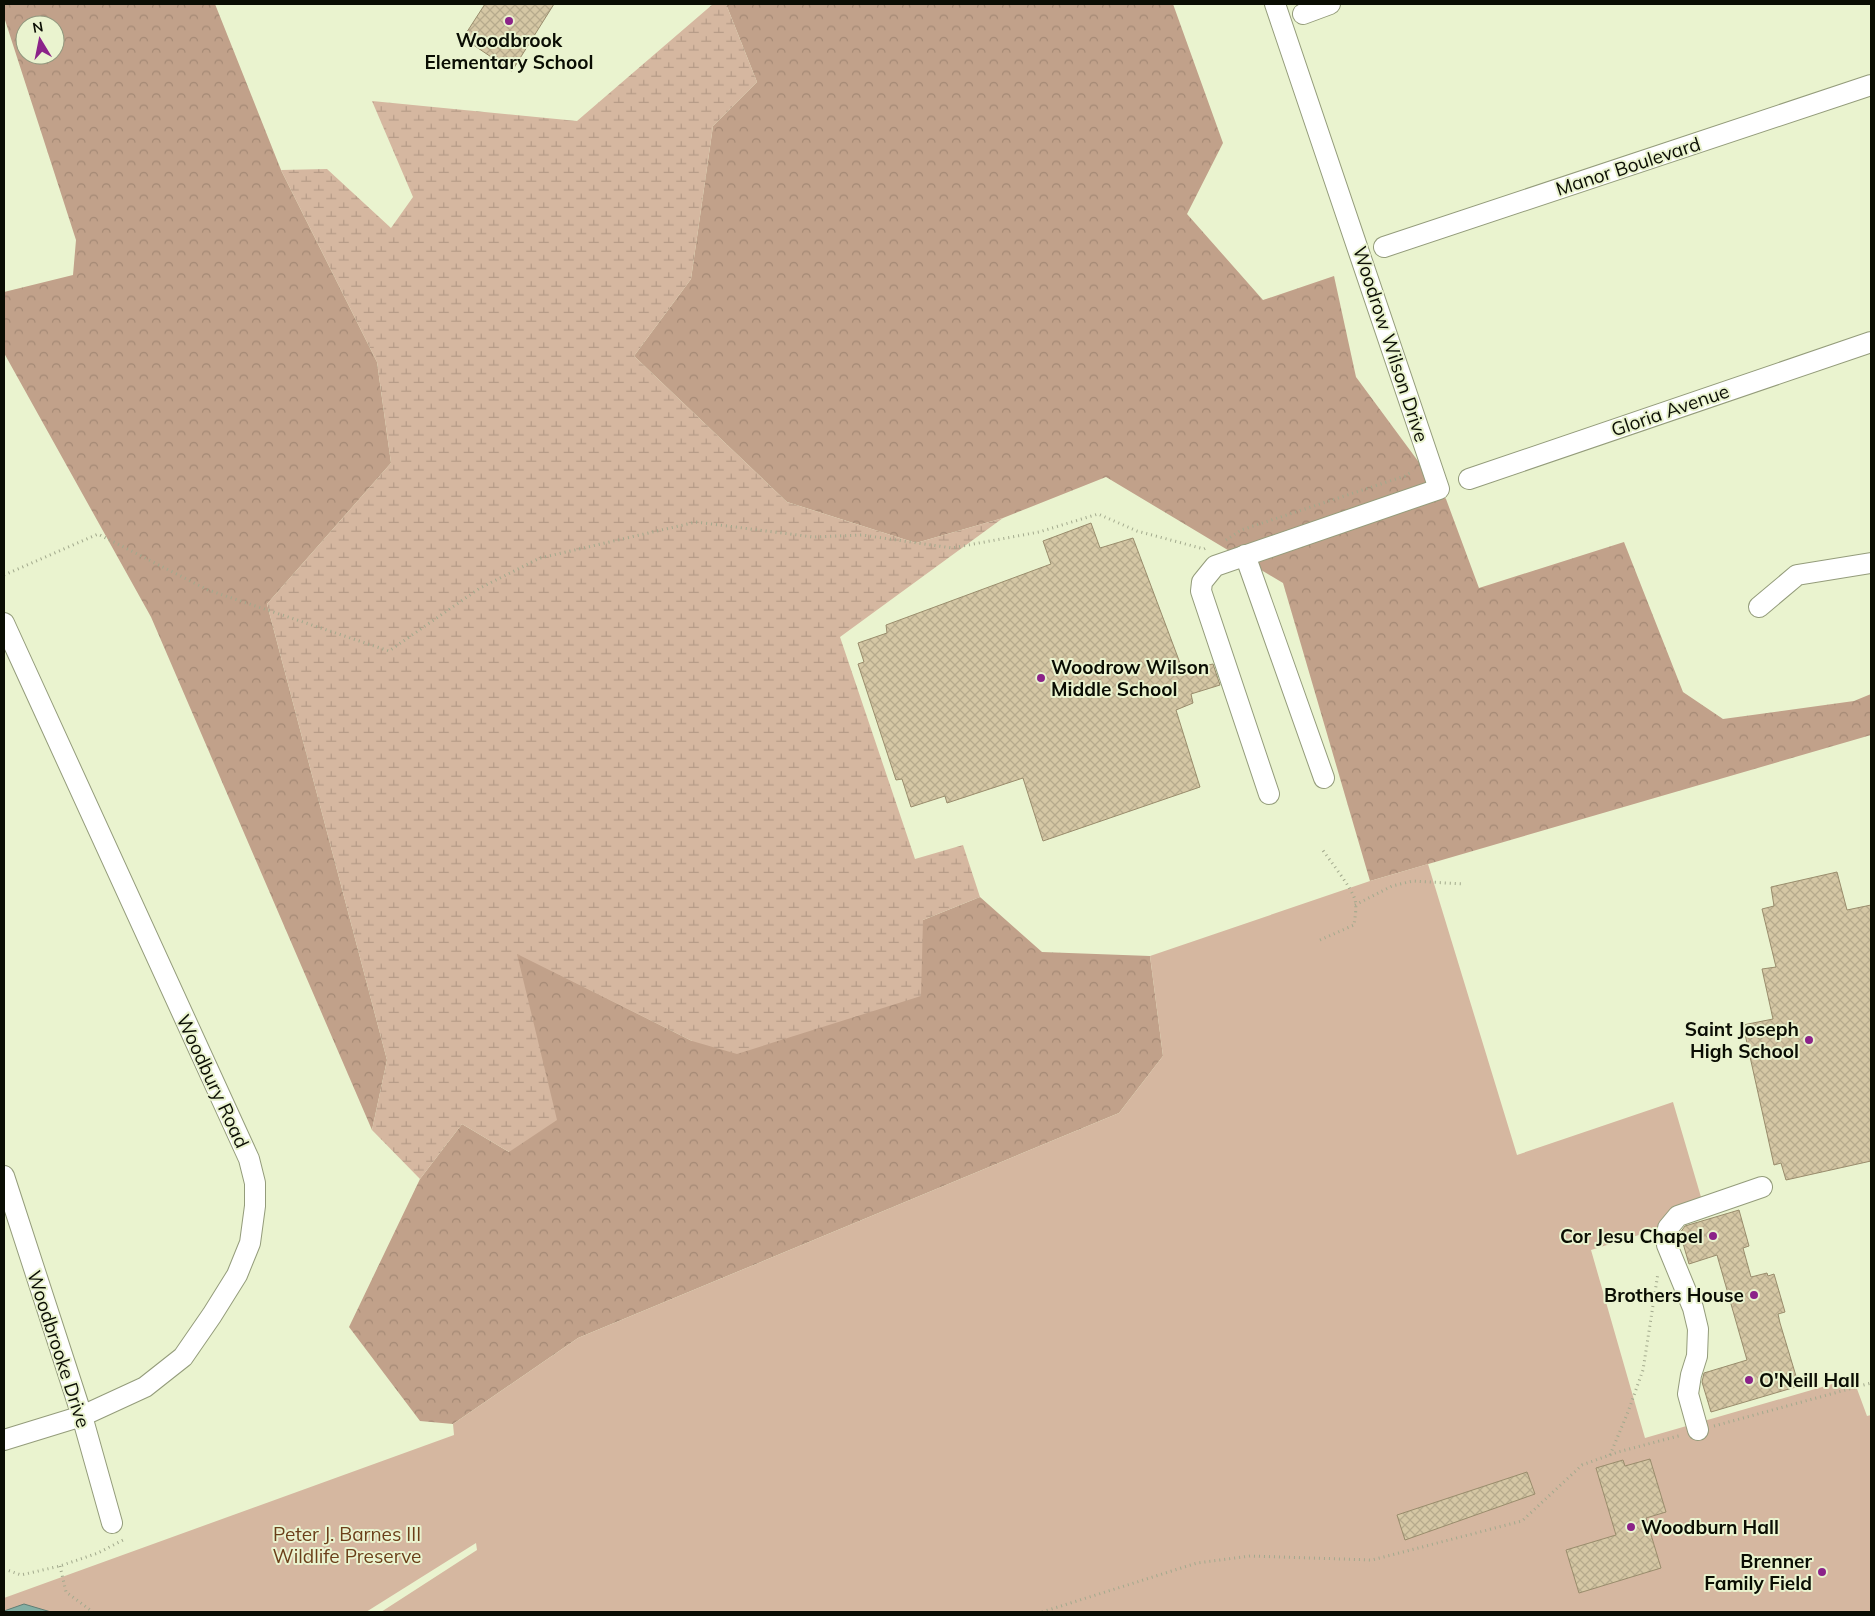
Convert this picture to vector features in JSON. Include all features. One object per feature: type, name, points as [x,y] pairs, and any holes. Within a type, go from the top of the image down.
[{"type":"street","name":"Woodrow Wilson Drive","points":[[1269,794],[1201,591],[1202,582],[1215,566],[1440,489],[1275,4]]},
{"type":"street","points":[[1302,14],[1330,4]]},
{"type":"street","name":"Manor Boulevard","points":[[1384,248],[1871,85]]},
{"type":"street","name":"Gloria Avenue","points":[[1470,479],[1871,342]]},
{"type":"street","points":[[1244,555],[1324,778]]},
{"type":"street","points":[[1759,607],[1798,575],[1871,563]]},
{"type":"street","name":"Woodbury Road","points":[[4,623],[249,1159],[255,1183],[255,1206],[250,1243],[237,1275],[212,1316],[183,1357],[145,1387],[82,1416],[4,1440]]},
{"type":"street","name":"Woodbrooke Drive","points":[[4,1176],[8,1204],[82,1416],[112,1523]]},
{"type":"street","points":[[1698,1430],[1688,1394],[1697,1356],[1698,1329],[1693,1308],[1667,1245],[1668,1228],[1678,1216],[1762,1187]]},
{"type":"path","points":[[1220,542],[1228,540],[1241,530],[1405,476],[1411,471],[1432,466]]},
{"type":"path","points":[[4,575],[98,534],[208,590],[389,651],[480,588],[540,558],[696,522],[813,537],[862,535],[952,548],[1039,532],[1098,514],[1138,531],[1204,549],[1212,546]]},
{"type":"path","points":[[1320,940],[1354,925],[1355,905],[1355,900],[1322,849]]},
{"type":"path","points":[[1355,905],[1392,886],[1413,881],[1462,884]]},
{"type":"path","points":[[1610,1455],[1643,1370],[1658,1271]]},
{"type":"path","points":[[1042,1612],[1196,1563],[1250,1556],[1372,1560],[1522,1521],[1582,1465],[1698,1430],[1871,1384]]},
{"type":"path","points":[[4,1570],[21,1575],[60,1566],[98,1553],[122,1542],[129,1536]]},
{"type":"path","points":[[60,1566],[66,1592],[93,1612]]},
{"type":"green space","points":[[4,4],[215,4],[281,170],[377,362],[391,463],[267,604],[387,1060],[372,1130],[151,617],[4,353],[4,292],[73,275],[76,240],[19,65],[65,65],[65,15],[15,15],[15,51],[4,17]]},
{"type":"green space","points":[[713,4],[726,4],[757,82],[713,126],[691,279],[634,356],[787,502],[916,543],[1003,518],[840,637],[915,859],[963,845],[980,897],[923,920],[921,996],[737,1054],[692,1041],[517,954],[557,1120],[509,1152],[462,1124],[420,1179],[372,1130],[387,1060],[267,604],[391,463],[377,362],[281,170],[327,169],[391,228],[413,197],[372,101],[577,121]]},
{"type":"green space","points":[[726,4],[1173,4],[1223,143],[1187,214],[1263,300],[1334,276],[1356,377],[1446,499],[1479,588],[1624,542],[1683,692],[1723,719],[1854,701],[1871,694],[1871,735],[1370,881],[1283,583],[1106,477],[1003,518],[916,543],[787,502],[634,356],[691,279],[713,126],[757,82]]},
{"type":"green space","name":"Peter J. Barnes III Wildlife Preserve","points":[[1428,864],[1517,1155],[1673,1102],[1706,1214],[1591,1250],[1645,1438],[1853,1378],[1867,1416],[1871,1415],[1871,1612],[381,1612],[477,1550],[476,1543],[366,1612],[4,1612],[4,1598],[454,1435],[453,1424],[578,1338],[1119,1113],[1163,1056],[1150,956],[1370,881]]},
{"type":"green space","points":[[980,897],[1042,952],[1150,956],[1163,1056],[1119,1113],[578,1338],[453,1424],[420,1421],[349,1327],[420,1179],[462,1124],[509,1152],[517,953],[692,1041],[923,920]]},
{"type":"water","points":[[24,1604],[51,1612],[4,1612]]},
{"type":"building","name":"Woodbrook Elementary School","points":[[485,4],[554,4],[512,71],[463,38]]},
{"type":"building","name":"Woodrow Wilson Middle School","points":[[1091,523],[1100,548],[1133,538],[1183,671],[1213,664],[1220,685],[1191,694],[1193,703],[1176,710],[1200,787],[1043,841],[1023,778],[947,803],[945,796],[911,807],[902,779],[896,780],[858,664],[864,662],[858,643],[887,633],[886,625],[1051,564],[1043,541]]},
{"type":"building","name":"Saint Joseph High School","points":[[1837,872],[1847,910],[1871,905],[1871,1161],[1786,1180],[1781,1163],[1774,1165],[1743,1025],[1773,1019],[1762,969],[1776,967],[1762,909],[1774,906],[1771,887]]},
{"type":"building","points":[[1739,1210],[1749,1246],[1743,1248],[1751,1277],[1767,1273],[1768,1276],[1774,1274],[1785,1312],[1778,1314],[1780,1323],[1799,1386],[1711,1412],[1702,1382],[1704,1373],[1747,1360],[1717,1255],[1689,1264],[1680,1233],[1685,1226]]},
{"type":"building","name":"Woodburn Hall","points":[[1650,1459],[1666,1512],[1646,1518],[1661,1568],[1579,1593],[1566,1550],[1616,1535],[1596,1468],[1623,1460],[1625,1466]]},
{"type":"building","points":[[1527,1472],[1535,1494],[1405,1540],[1397,1515]]},
{"type":"place","name":"Woodbrook Elementary School","points":[[509,21]]},
{"type":"place","name":"Woodrow Wilson Middle School","points":[[1041,678]]},
{"type":"place","name":"Saint Joseph High School","points":[[1809,1040]]},
{"type":"place","name":"Cor Jesu Chapel","points":[[1713,1236]]},
{"type":"place","name":"Brothers House","points":[[1754,1295]]},
{"type":"place","name":"O'Neill Hall","points":[[1749,1380]]},
{"type":"place","name":"Woodburn Hall","points":[[1631,1527]]},
{"type":"place","name":"Brenner Family Field","points":[[1822,1572]]}]
